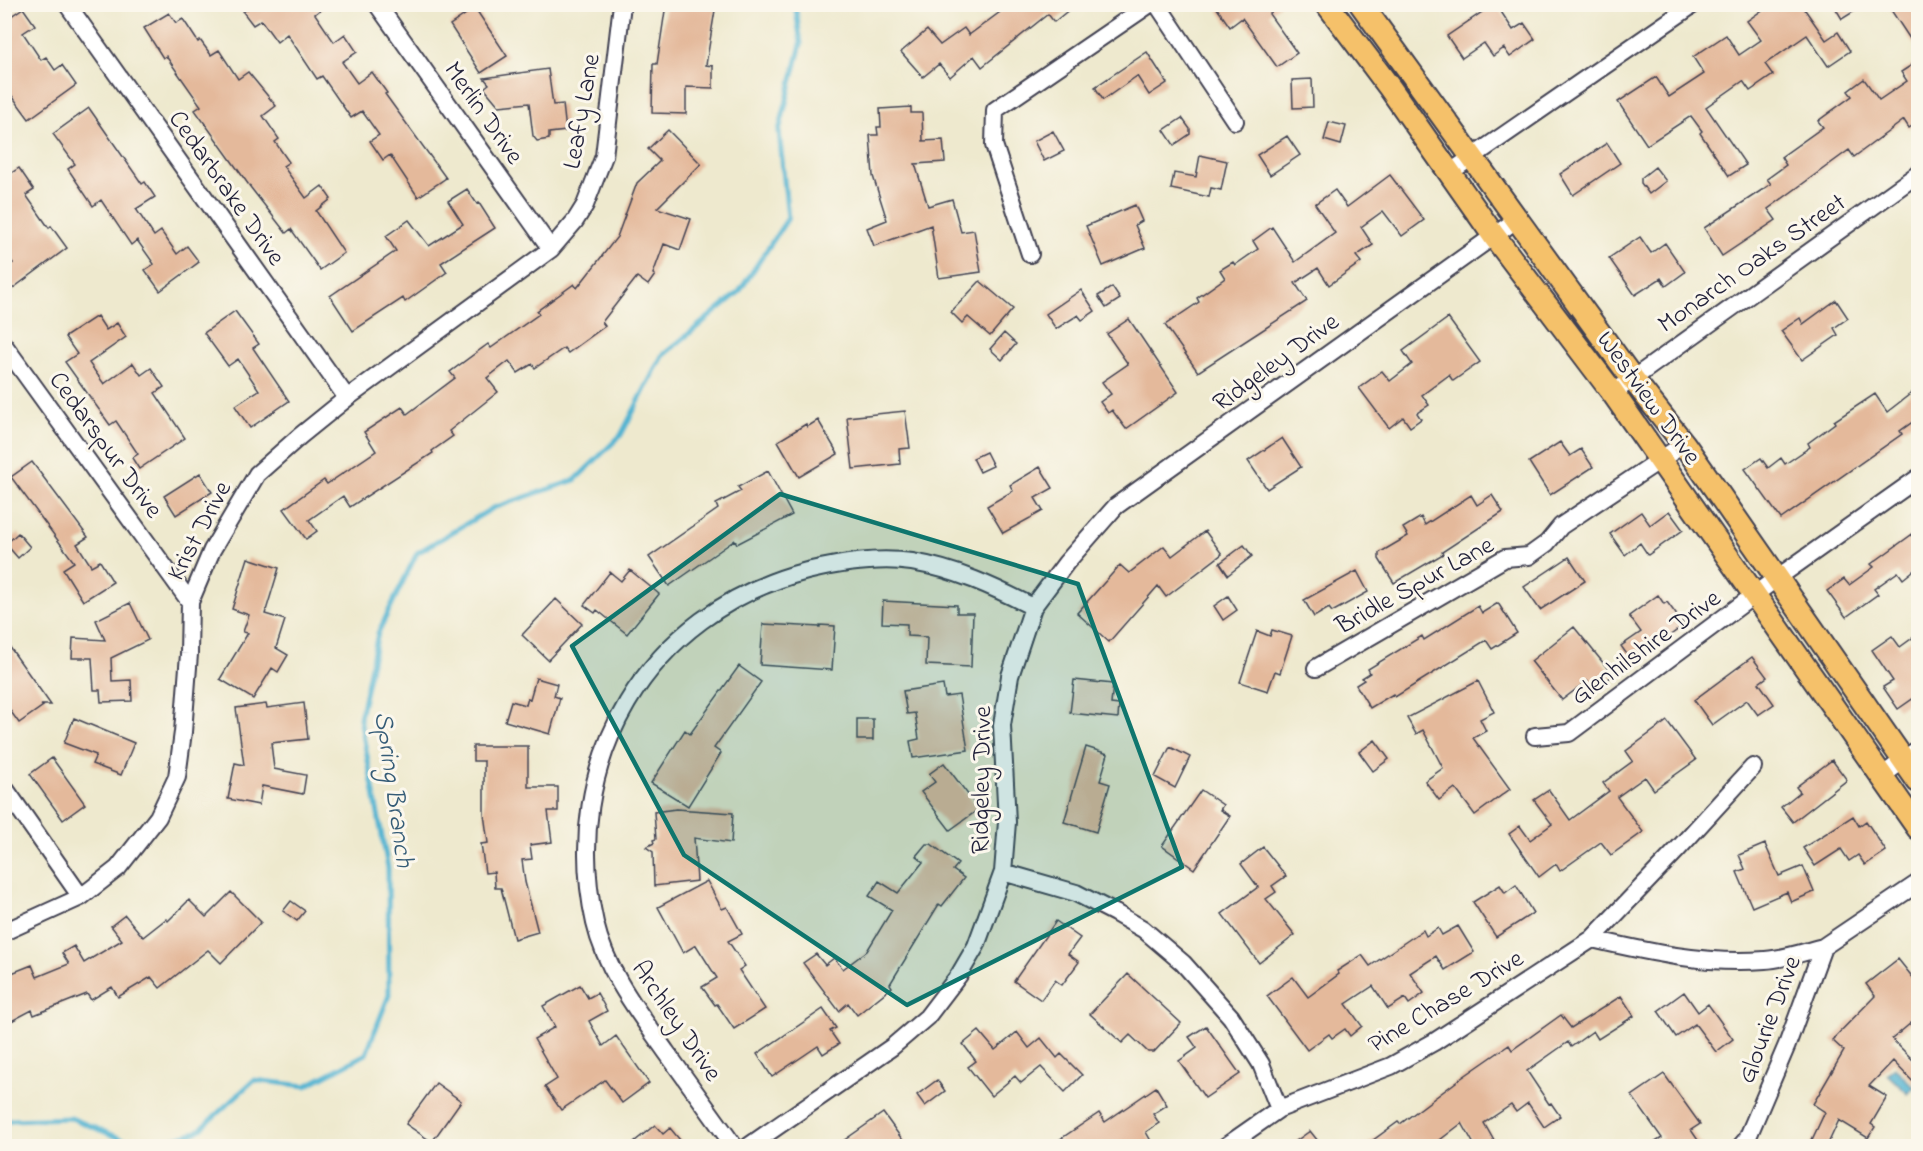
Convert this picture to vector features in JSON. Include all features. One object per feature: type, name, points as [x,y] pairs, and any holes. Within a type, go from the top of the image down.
[{"type":"main road","name":"Westview Drive","points":[[1327,4],[1390,88],[1494,236],[1613,393],[1918,828]]},
{"type":"main road","name":"Westview Drive","points":[[1361,4],[1632,378],[1684,444],[1778,578],[1911,754],[1918,781]]},
{"type":"street","name":"Cedarbrake Drive","points":[[67,4],[347,398]]},
{"type":"street","name":"Merlin Drive","points":[[377,4],[551,249]]},
{"type":"street","name":"Leafy Lane","points":[[551,249],[575,221],[585,205],[601,164],[622,4]]},
{"type":"street","points":[[1030,254],[994,145],[995,110],[1150,4]]},
{"type":"street","points":[[1157,4],[1235,121]]},
{"type":"street","points":[[1449,174],[1694,4]]},
{"type":"street","name":"Monarch Oaks Street","points":[[1613,393],[1918,174]]},
{"type":"street","name":"Ridgeley Drive","points":[[749,1146],[891,1047],[927,1017],[959,975],[976,946],[1003,872],[1007,822],[1002,725],[1010,676],[1033,607],[1066,563],[1116,506],[1516,219]]},
{"type":"street","name":"Krist Drive","points":[[4,932],[81,897],[118,868],[158,817],[177,777],[189,654],[190,602],[212,550],[258,474],[347,398],[551,249]]},
{"type":"street","name":"Cedarspur Drive","points":[[4,345],[190,602]]},
{"type":"street","name":"Bridle Spur Lane","points":[[1316,668],[1505,558],[1529,556],[1547,543],[1561,526],[1684,444]]},
{"type":"street","points":[[1778,578],[1918,478]]},
{"type":"street","name":"Archley Drive","points":[[734,1146],[635,1009],[612,969],[595,925],[589,887],[587,844],[592,787],[609,736],[636,687],[671,646],[714,611],[747,591],[787,576],[829,566],[861,561],[909,562],[947,569],[998,589],[1033,607]]},
{"type":"street","name":"Glenhilshire Drive","points":[[1535,736],[1569,734],[1778,578]]},
{"type":"street","points":[[1882,776],[1911,754]]},
{"type":"street","name":"Pine Chase Drive","points":[[1226,1146],[1279,1109],[1391,1066],[1434,1042],[1592,939],[1753,767]]},
{"type":"street","points":[[4,787],[81,897]]},
{"type":"street","points":[[1003,872],[1086,898],[1143,929],[1175,956],[1231,1017],[1260,1064],[1279,1109]]},
{"type":"street","name":"Glourie Drive","points":[[1741,1146],[1747,1139],[1788,1045],[1823,947],[1918,884]]},
{"type":"street","points":[[1592,939],[1662,955],[1713,960],[1766,960],[1823,947]]},
{"type":"highlighted area","points":[[780,494],[1078,584],[1182,867],[907,1005],[684,855],[572,646]]},
{"type":"water","points":[[1894,1067],[1914,1087],[1908,1094],[1887,1074]]},
{"type":"building","points":[[254,4],[328,4],[315,14],[334,42],[345,34],[357,52],[342,62],[357,83],[372,72],[387,93],[385,94],[446,178],[418,197],[390,155],[383,160],[370,141],[379,135],[362,111],[351,118],[322,76],[317,79],[287,34],[277,42],[261,20],[253,25],[243,12]]},
{"type":"building","points":[[666,4],[716,4],[706,65],[713,66],[713,88],[686,87],[686,114],[652,113],[653,64],[657,64]]},
{"type":"building","points":[[1011,4],[1076,4],[1054,22],[1048,14],[982,67],[974,56],[950,77],[939,64],[923,77],[901,52],[927,30],[940,45],[964,28],[969,35]]},
{"type":"building","points":[[1214,4],[1281,4],[1269,14],[1297,53],[1277,67],[1242,18],[1230,27]]},
{"type":"building","points":[[1494,4],[1513,30],[1524,23],[1535,39],[1510,57],[1504,48],[1493,56],[1484,43],[1462,58],[1447,36]]},
{"type":"building","points":[[1771,4],[1801,4],[1826,40],[1838,32],[1850,51],[1828,66],[1807,35],[1765,64],[1773,75],[1750,91],[1743,81],[1706,107],[1746,165],[1729,176],[1691,116],[1647,145],[1618,102],[1656,77],[1669,97],[1704,74],[1693,57],[1726,35],[1739,55],[1761,40],[1747,21]]},
{"type":"building","points":[[1833,4],[1866,4],[1842,19]]},
{"type":"building","points":[[1887,4],[1918,4],[1918,51]]},
{"type":"building","points":[[23,8],[35,25],[23,33],[41,60],[46,57],[55,70],[62,65],[76,85],[29,119],[4,85],[4,21]]},
{"type":"building","points":[[475,8],[507,56],[481,73],[450,25]]},
{"type":"building","points":[[169,13],[176,23],[183,19],[198,42],[200,40],[211,55],[219,50],[238,79],[248,72],[276,106],[263,116],[279,139],[275,142],[289,162],[283,166],[306,198],[322,186],[331,199],[316,211],[344,253],[320,270],[291,229],[286,233],[251,188],[195,110],[201,106],[166,56],[163,58],[144,28]]},
{"type":"building","points":[[1147,52],[1167,83],[1149,95],[1137,76],[1103,100],[1095,87]]},
{"type":"building","points":[[1918,61],[1918,122],[1909,128],[1904,120],[1854,157],[1849,150],[1768,209],[1776,220],[1722,256],[1704,228],[1771,184],[1767,179],[1786,165],[1781,157],[1823,127],[1818,121],[1852,96],[1848,91],[1864,79],[1879,100],[1907,81],[1901,72]]},
{"type":"building","points":[[548,69],[553,105],[563,104],[566,131],[549,133],[549,139],[537,141],[533,136],[529,103],[499,106],[484,88],[489,84],[484,78]]},
{"type":"building","points":[[1312,79],[1313,107],[1293,108],[1292,80]]},
{"type":"building","points":[[911,107],[911,113],[922,113],[923,141],[943,140],[945,162],[915,164],[928,206],[952,199],[961,232],[974,230],[981,272],[939,278],[931,225],[874,246],[867,228],[887,220],[873,176],[870,135],[878,135],[877,127],[881,127],[880,109]]},
{"type":"building","points":[[89,108],[142,184],[145,182],[155,197],[136,209],[154,236],[161,231],[177,254],[187,246],[199,262],[160,291],[145,270],[154,264],[137,240],[131,245],[101,200],[93,206],[68,169],[75,164],[53,134]]},
{"type":"building","points":[[1182,118],[1190,129],[1190,134],[1174,145],[1164,130]]},
{"type":"building","points":[[1329,122],[1346,126],[1341,145],[1324,140]]},
{"type":"building","points":[[668,130],[701,164],[657,208],[691,219],[680,250],[664,244],[653,274],[655,275],[648,285],[637,277],[602,322],[605,326],[568,353],[564,348],[535,368],[532,364],[518,373],[509,361],[487,378],[498,392],[449,431],[453,436],[432,451],[433,453],[350,507],[343,496],[309,520],[317,531],[306,539],[284,509],[324,480],[327,484],[376,451],[364,432],[402,407],[407,414],[455,378],[450,372],[488,344],[491,348],[539,314],[537,311],[574,284],[577,288],[617,237],[637,183],[660,161],[648,149]]},
{"type":"building","points":[[1053,131],[1064,151],[1044,161],[1034,141]]},
{"type":"building","points":[[1287,136],[1300,155],[1270,175],[1257,155]]},
{"type":"building","points":[[1607,143],[1620,163],[1573,195],[1560,174]]},
{"type":"building","points":[[1200,155],[1227,161],[1221,190],[1211,188],[1209,197],[1171,189],[1174,173],[1196,177]]},
{"type":"building","points":[[1655,167],[1666,181],[1649,194],[1641,183],[1641,178]]},
{"type":"building","points":[[19,168],[34,190],[26,195],[49,228],[51,226],[67,248],[12,289],[4,279],[4,269],[13,263],[4,251],[4,178]]},
{"type":"building","points":[[1390,175],[1424,220],[1402,236],[1383,211],[1361,227],[1373,245],[1356,256],[1361,262],[1329,285],[1318,268],[1295,283],[1307,301],[1198,372],[1165,325],[1199,302],[1197,298],[1225,278],[1220,270],[1233,262],[1235,265],[1258,249],[1253,241],[1272,227],[1295,262],[1335,233],[1315,204],[1335,190],[1347,207]]},
{"type":"building","points":[[467,189],[495,228],[441,263],[447,272],[405,302],[403,298],[353,331],[330,296],[396,251],[386,236],[409,220],[429,246],[463,224],[448,201]]},
{"type":"building","points":[[1135,205],[1142,221],[1135,225],[1145,248],[1103,266],[1086,226]]},
{"type":"building","points":[[1640,237],[1651,253],[1665,243],[1685,272],[1666,286],[1661,278],[1635,295],[1609,258]]},
{"type":"building","points":[[980,281],[1013,309],[990,336],[968,317],[962,323],[951,312]]},
{"type":"building","points":[[1112,287],[1120,299],[1106,308],[1098,296]]},
{"type":"building","points":[[1081,290],[1095,311],[1082,320],[1078,315],[1056,329],[1046,314]]},
{"type":"building","points":[[1836,300],[1848,318],[1834,328],[1838,335],[1802,360],[1781,331],[1800,318],[1803,324]]},
{"type":"building","points":[[235,311],[259,344],[253,348],[289,401],[250,428],[235,406],[259,390],[238,359],[228,366],[204,333]]},
{"type":"building","points":[[97,316],[106,330],[117,323],[126,337],[89,363],[104,384],[133,363],[141,375],[151,368],[164,387],[155,393],[185,438],[139,469],[132,458],[138,454],[116,421],[110,425],[65,362],[77,354],[65,337]]},
{"type":"building","points":[[1448,318],[1480,362],[1453,381],[1449,375],[1422,395],[1429,405],[1417,413],[1421,419],[1410,427],[1403,417],[1389,428],[1359,388],[1382,371],[1390,381],[1412,364],[1403,351]]},
{"type":"building","points":[[1129,319],[1178,392],[1126,429],[1112,410],[1108,413],[1100,402],[1111,394],[1102,382],[1128,364],[1107,334]]},
{"type":"building","points":[[1004,333],[1016,344],[1002,360],[990,349]]},
{"type":"building","points":[[1918,388],[1918,418],[1900,431],[1902,434],[1781,519],[1745,469],[1761,458],[1768,468],[1781,458],[1785,464],[1810,447],[1808,443],[1835,423],[1834,421],[1875,394],[1887,412]]},
{"type":"building","points":[[905,411],[910,448],[899,449],[900,464],[853,469],[847,417]]},
{"type":"building","points":[[818,420],[838,454],[799,477],[778,441],[806,424],[807,427]]},
{"type":"building","points":[[1282,438],[1301,467],[1267,489],[1248,461]]},
{"type":"building","points":[[1560,442],[1570,456],[1581,449],[1593,467],[1550,495],[1529,462]]},
{"type":"building","points":[[986,452],[993,466],[980,472],[973,458]]},
{"type":"building","points":[[32,462],[88,537],[77,544],[91,566],[100,561],[113,582],[83,601],[63,569],[74,562],[11,477]]},
{"type":"building","points":[[1040,467],[1053,488],[1035,498],[1043,511],[1003,533],[987,506],[1013,491],[1010,485]]},
{"type":"building","points":[[768,471],[792,515],[737,544],[735,540],[669,586],[649,557],[718,509],[716,504],[741,491],[738,487]]},
{"type":"building","points":[[200,473],[212,492],[176,515],[164,496]]},
{"type":"building","points":[[1471,495],[1477,505],[1492,495],[1503,512],[1442,552],[1443,554],[1394,583],[1379,559],[1379,553],[1408,536],[1403,528],[1421,517],[1425,525]]},
{"type":"building","points":[[1669,511],[1683,530],[1648,555],[1640,543],[1625,555],[1610,534],[1641,512],[1650,525]]},
{"type":"building","points":[[1918,530],[1918,567],[1903,579],[1898,572],[1874,589],[1878,594],[1846,617],[1827,591],[1844,579],[1849,585],[1874,567],[1871,564]]},
{"type":"building","points":[[1205,531],[1222,554],[1166,597],[1158,586],[1109,642],[1077,613],[1120,565],[1129,573],[1164,546],[1172,556]]},
{"type":"building","points":[[18,533],[30,547],[18,558],[6,544]]},
{"type":"building","points":[[1244,545],[1252,556],[1228,575],[1220,563]]},
{"type":"building","points":[[1569,557],[1585,581],[1540,610],[1524,587]]},
{"type":"building","points":[[248,558],[279,568],[265,614],[285,620],[276,648],[288,655],[278,672],[272,668],[253,699],[220,679],[248,633],[243,632],[249,615],[232,609]]},
{"type":"building","points":[[630,570],[659,594],[627,634],[597,610],[595,613],[584,605],[610,572],[621,581]]},
{"type":"building","points":[[1357,571],[1368,592],[1332,612],[1329,608],[1314,617],[1304,600]]},
{"type":"building","points":[[1658,595],[1664,604],[1667,602],[1684,625],[1633,663],[1621,646],[1641,632],[1629,616]]},
{"type":"building","points":[[1228,596],[1237,610],[1223,620],[1214,606]]},
{"type":"building","points":[[556,599],[582,624],[548,660],[522,635]]},
{"type":"building","points":[[883,601],[957,605],[957,613],[973,613],[971,667],[926,665],[927,637],[907,636],[907,624],[882,623]]},
{"type":"building","points":[[130,603],[148,640],[111,658],[112,681],[131,680],[132,701],[101,702],[100,690],[94,690],[92,658],[72,658],[73,638],[105,640],[96,620]]},
{"type":"building","points":[[1498,603],[1517,633],[1492,649],[1486,640],[1395,697],[1393,694],[1370,708],[1356,685],[1370,673],[1368,669],[1422,636],[1424,640],[1478,606],[1482,613]]},
{"type":"building","points":[[763,624],[835,626],[832,670],[760,665]]},
{"type":"building","points":[[1574,627],[1613,675],[1595,690],[1587,681],[1562,700],[1531,661]]},
{"type":"building","points":[[1272,630],[1292,636],[1280,673],[1275,671],[1268,691],[1240,682],[1257,631],[1270,636]]},
{"type":"building","points":[[1918,634],[1918,695],[1898,709],[1883,687],[1893,681],[1872,650],[1892,636],[1900,647]]},
{"type":"building","points":[[4,639],[51,705],[41,705],[43,706],[19,723],[4,702]]},
{"type":"building","points":[[1752,657],[1767,677],[1759,683],[1774,704],[1758,715],[1747,700],[1712,725],[1694,700]]},
{"type":"building","points":[[739,666],[761,682],[714,748],[721,753],[688,806],[651,783],[685,730],[690,734]]},
{"type":"building","points":[[536,678],[557,684],[554,696],[560,698],[550,734],[505,721],[511,701],[526,705]]},
{"type":"building","points":[[1074,680],[1113,684],[1111,704],[1119,705],[1118,718],[1070,713]]},
{"type":"building","points":[[1478,681],[1494,712],[1480,719],[1486,731],[1473,738],[1510,789],[1475,815],[1455,788],[1439,800],[1425,781],[1443,768],[1423,730],[1416,734],[1407,718]]},
{"type":"building","points":[[943,685],[945,697],[959,695],[968,750],[913,758],[910,741],[919,739],[915,713],[907,714],[903,691]]},
{"type":"building","points":[[304,703],[308,739],[271,743],[274,769],[306,775],[303,794],[262,786],[259,805],[228,799],[235,763],[244,765],[236,708],[266,704],[267,708]]},
{"type":"building","points":[[74,718],[134,743],[121,775],[92,764],[96,755],[64,743]]},
{"type":"building","points":[[857,719],[873,719],[873,740],[857,740]]},
{"type":"building","points":[[1667,721],[1696,760],[1654,790],[1645,777],[1617,797],[1643,832],[1611,855],[1601,842],[1560,871],[1556,864],[1539,877],[1509,834],[1520,826],[1530,840],[1552,824],[1534,800],[1549,790],[1570,820],[1609,791],[1603,783],[1633,761],[1626,751]]},
{"type":"building","points":[[1375,740],[1389,759],[1373,771],[1359,752]]},
{"type":"building","points":[[473,746],[528,746],[528,787],[558,787],[558,811],[548,811],[552,842],[530,845],[532,859],[522,860],[525,882],[538,932],[514,939],[501,888],[495,888],[494,872],[485,873],[481,844],[488,843],[484,814],[484,761],[473,761]]},
{"type":"building","points":[[1086,747],[1108,754],[1100,781],[1110,784],[1096,832],[1064,822]]},
{"type":"building","points":[[1170,747],[1190,757],[1175,788],[1155,777]]},
{"type":"building","points":[[52,758],[85,804],[63,820],[30,774]]},
{"type":"building","points":[[1832,760],[1847,780],[1793,822],[1781,807],[1800,792],[1796,787]]},
{"type":"building","points":[[944,763],[979,809],[950,830],[921,792],[935,782],[929,774]]},
{"type":"building","points":[[1201,790],[1223,805],[1220,810],[1230,816],[1194,869],[1162,846]]},
{"type":"building","points":[[676,809],[733,813],[731,843],[694,838],[697,881],[654,886],[653,852],[646,847],[654,843],[653,840],[656,839],[654,812]]},
{"type":"building","points":[[1853,816],[1859,826],[1866,821],[1886,851],[1865,865],[1858,855],[1849,861],[1841,849],[1815,866],[1803,848]]},
{"type":"building","points":[[926,844],[931,844],[958,864],[953,870],[964,878],[942,906],[939,904],[890,984],[892,987],[857,1015],[848,1003],[839,1011],[803,963],[816,954],[825,965],[834,958],[843,969],[867,951],[892,910],[869,896],[879,881],[898,893],[923,862],[916,856]]},
{"type":"building","points":[[1765,844],[1779,876],[1803,866],[1814,892],[1791,902],[1787,892],[1752,907],[1737,872],[1745,869],[1739,855]]},
{"type":"building","points":[[1263,847],[1286,876],[1272,886],[1276,892],[1266,899],[1295,935],[1259,963],[1222,914],[1258,887],[1241,864]]},
{"type":"building","points":[[707,881],[722,909],[727,907],[742,934],[728,941],[745,966],[739,970],[765,1009],[734,1029],[702,987],[717,978],[696,945],[683,953],[658,907]]},
{"type":"building","points":[[1500,885],[1505,893],[1516,885],[1533,913],[1496,937],[1473,902]]},
{"type":"building","points":[[231,892],[261,922],[221,963],[208,950],[160,988],[151,977],[118,997],[112,987],[91,1000],[87,994],[34,1015],[32,1010],[4,1025],[4,976],[32,965],[37,977],[69,964],[62,953],[74,946],[84,963],[122,940],[111,926],[125,915],[143,937],[166,919],[168,921],[189,900],[206,917]]},
{"type":"building","points":[[291,901],[305,911],[297,921],[283,911]]},
{"type":"building","points":[[1056,921],[1080,938],[1068,954],[1079,962],[1062,985],[1055,980],[1041,1000],[1014,981]]},
{"type":"building","points":[[1458,926],[1474,952],[1445,970],[1436,956],[1410,973],[1424,993],[1409,1004],[1405,998],[1388,1009],[1373,986],[1346,1004],[1362,1026],[1350,1036],[1345,1029],[1332,1038],[1329,1034],[1307,1050],[1267,996],[1293,977],[1308,997],[1339,974],[1337,971],[1362,955],[1370,966],[1423,930],[1426,936],[1438,928],[1442,935]]},
{"type":"building","points":[[1898,959],[1918,984],[1918,1017],[1892,1039],[1918,1065],[1918,1087],[1893,1061],[1869,1086],[1887,1097],[1871,1124],[1875,1127],[1868,1138],[1839,1120],[1827,1146],[1809,1146],[1825,1112],[1813,1104],[1844,1051],[1832,1040],[1875,996],[1866,984]]},
{"type":"building","points":[[1128,974],[1181,1023],[1154,1052],[1148,1052],[1130,1035],[1122,1043],[1090,1014]]},
{"type":"building","points":[[580,985],[588,998],[597,993],[607,1011],[589,1021],[603,1046],[616,1036],[649,1083],[622,1103],[605,1080],[561,1110],[545,1087],[557,1079],[534,1039],[555,1027],[543,1006]]},
{"type":"building","points":[[1684,992],[1698,1012],[1708,1004],[1733,1039],[1716,1052],[1695,1024],[1676,1037],[1658,1011]]},
{"type":"building","points":[[1621,996],[1634,1016],[1598,1039],[1593,1031],[1571,1047],[1568,1042],[1527,1071],[1560,1116],[1544,1127],[1528,1103],[1516,1112],[1511,1105],[1484,1123],[1497,1146],[1475,1146],[1462,1123],[1432,1146],[1365,1146],[1398,1122],[1400,1124],[1509,1045],[1512,1050],[1561,1015],[1571,1028]]},
{"type":"building","points":[[823,1009],[836,1028],[830,1031],[839,1044],[823,1054],[818,1046],[772,1077],[757,1054]]},
{"type":"building","points":[[1206,1026],[1240,1074],[1205,1098],[1179,1061],[1197,1048],[1189,1037]]},
{"type":"building","points":[[979,1031],[995,1050],[1017,1032],[1029,1048],[1041,1038],[1057,1058],[1061,1054],[1082,1075],[1065,1092],[1041,1067],[1021,1083],[1015,1076],[991,1096],[968,1067],[976,1061],[963,1044]]},
{"type":"building","points":[[1664,1074],[1700,1124],[1691,1130],[1702,1146],[1649,1146],[1662,1138],[1632,1096]]},
{"type":"building","points":[[937,1080],[945,1091],[925,1106],[917,1095]]},
{"type":"building","points":[[436,1083],[461,1101],[432,1142],[406,1124]]},
{"type":"building","points":[[1156,1087],[1167,1105],[1153,1114],[1159,1123],[1146,1132],[1151,1141],[1143,1146],[1050,1146],[1099,1113],[1105,1122]]},
{"type":"building","points":[[883,1113],[907,1146],[836,1146]]},
{"type":"building","points":[[655,1125],[663,1134],[670,1128],[685,1146],[629,1146]]},
{"type":"building","points":[[1310,1131],[1322,1146],[1289,1146]]},
{"type":"waterway","name":"Spring Branch","points":[[147,1146],[197,1132],[254,1080],[306,1086],[366,1054],[389,995],[388,868],[360,718],[378,633],[417,553],[493,508],[575,480],[621,435],[662,356],[739,292],[788,218],[779,131],[801,44],[795,4]]},
{"type":"waterway","name":"Spring Branch","points":[[4,1123],[10,1120],[71,1118],[139,1146]]}]
